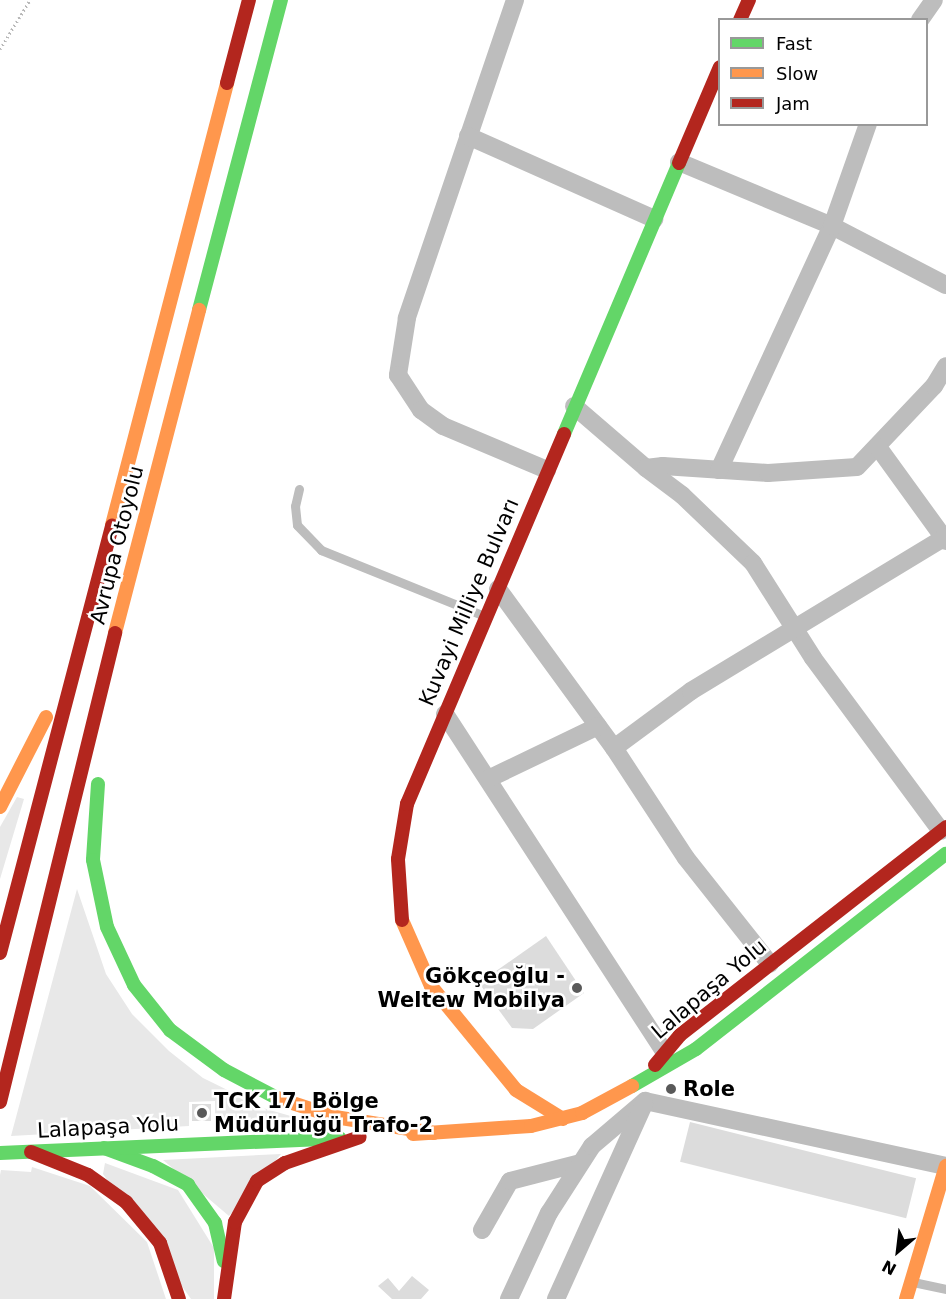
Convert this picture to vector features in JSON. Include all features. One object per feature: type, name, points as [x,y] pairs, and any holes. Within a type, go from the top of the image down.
[{"type":"main road","name":"Avrupa Otoyolu","points":[[0,953],[249,0]]},
{"type":"main road","name":"Avrupa Otoyolu","points":[[0,1102],[104,679],[281,0]]},
{"type":"main road","points":[[741,18],[748,0]]},
{"type":"main road","name":"Kuvayi Milliye Bulvarı","points":[[563,1119],[516,1090],[431,986],[401,917],[398,859],[407,804],[574,406],[718,72]]},
{"type":"main road","points":[[0,807],[71,675]]},
{"type":"main road","points":[[103,744],[104,679]]},
{"type":"main road","points":[[100,772],[92,833],[99,896],[121,960],[148,1007],[198,1053],[275,1097],[335,1117],[435,1133],[531,1126],[563,1119],[609,1099],[647,1075]]},
{"type":"main road","name":"Lalapaşa Yolu","points":[[647,1075],[664,1050],[943,829]]},
{"type":"main road","name":"Lalapaşa Yolu","points":[[647,1075],[696,1049],[946,854]]},
{"type":"main road","name":"Lalapaşa Yolu","points":[[0,1153],[435,1133]]},
{"type":"main road","points":[[225,1272],[235,1222],[257,1181],[285,1163],[360,1137]]},
{"type":"main road","points":[[104,1148],[176,1177],[199,1195],[222,1245],[225,1272],[224,1299]]},
{"type":"main road","points":[[31,1152],[88,1175],[126,1202],[160,1243],[179,1299]]},
{"type":"main road","points":[[906,1299],[946,1166]]},
{"type":"street","points":[[515,0],[407,318],[398,375],[421,410],[443,426],[547,470]]},
{"type":"street","points":[[921,18],[934,0]]},
{"type":"street","points":[[719,470],[832,225],[867,126]]},
{"type":"street","points":[[468,136],[654,219]]},
{"type":"street","points":[[679,162],[832,225],[946,285]]},
{"type":"street","points":[[646,468],[768,473],[857,467],[934,386],[946,366]]},
{"type":"street","points":[[574,406],[646,468],[682,495],[753,562],[793,627],[943,829]]},
{"type":"street","points":[[614,748],[691,691],[793,627],[945,540],[878,447]]},
{"type":"street","points":[[498,590],[614,748],[686,858],[770,964]]},
{"type":"street","points":[[445,714],[664,1050]]},
{"type":"street","points":[[488,779],[598,726]]},
{"type":"street","points":[[556,1299],[645,1101],[647,1075]]},
{"type":"street","points":[[509,1299],[549,1213],[580,1163],[592,1146],[645,1101]]},
{"type":"street","points":[[645,1101],[946,1166]]},
{"type":"street","points":[[482,1230],[510,1181],[580,1163]]},
{"type":"lane","points":[[299,489],[294,506],[297,525],[321,550],[486,617]]},
{"type":"lane","points":[[911,1281],[946,1289]]},
{"type":"path","points":[[0,49],[30,0]]},
{"type":"shaded area","points":[[17,797],[24,799],[0,879],[0,827]]},
{"type":"shaded area","points":[[77,889],[106,974],[132,1014],[169,1051],[203,1078],[266,1109],[326,1126],[215,1125],[215,1101],[189,1102],[189,1126],[11,1136]]},
{"type":"shaded area","points":[[281,1154],[229,1216],[163,1160]]},
{"type":"shaded area","points":[[105,1163],[178,1190],[214,1248],[214,1299],[191,1299],[103,1174]]},
{"type":"shaded area","points":[[32,1167],[90,1186],[147,1242],[166,1299],[0,1299],[1,1170],[31,1172]]},
{"type":"building","points":[[546,936],[584,993],[533,1029],[512,1028],[479,983]]},
{"type":"building","name":"TCK 17. Bölge Müdürlüğü Trafo-2","points":[[192,1104],[211,1104],[211,1121],[192,1121]]},
{"type":"building","points":[[690,1122],[916,1178],[906,1218],[680,1162]]},
{"type":"building","points":[[412,1276],[429,1290],[421,1299],[392,1299],[378,1286],[388,1278],[399,1291]]},
{"type":"traffic: fast","points":[[199,310],[281,0]]},
{"type":"traffic: fast","points":[[564,434],[679,163]]},
{"type":"traffic: fast","points":[[98,784],[93,860],[107,927],[134,985],[170,1030],[224,1070],[277,1098]]},
{"type":"traffic: fast","points":[[632,1086],[696,1049],[946,854]]},
{"type":"traffic: fast","points":[[0,1153],[340,1138]]},
{"type":"traffic: fast","points":[[104,1148],[153,1166],[188,1185],[215,1223],[224,1261]]},
{"type":"traffic: slow","points":[[112,525],[227,83]]},
{"type":"traffic: slow","points":[[115,633],[199,310]]},
{"type":"traffic: slow","points":[[0,807],[46,717]]},
{"type":"traffic: slow","points":[[402,920],[431,986],[516,1090],[563,1119]]},
{"type":"traffic: slow","points":[[413,1134],[531,1126],[582,1113],[632,1086]]},
{"type":"traffic: slow","points":[[277,1098],[335,1117],[434,1133]]},
{"type":"traffic: slow","points":[[906,1299],[946,1166]]},
{"type":"traffic: jam","points":[[227,83],[249,0]]},
{"type":"traffic: jam","points":[[741,18],[749,0]]},
{"type":"traffic: jam","points":[[679,163],[718,72]]},
{"type":"traffic: jam","points":[[402,920],[398,859],[407,804],[564,434]]},
{"type":"traffic: jam","points":[[0,953],[112,525]]},
{"type":"traffic: jam","points":[[0,1102],[115,633]]},
{"type":"traffic: jam","points":[[655,1065],[680,1035],[946,827]]},
{"type":"traffic: jam","points":[[224,1299],[235,1222],[257,1181],[285,1163],[360,1137]]},
{"type":"traffic: jam","points":[[31,1152],[88,1175],[126,1202],[160,1243],[179,1299]]},
{"type":"place","name":"Gökçeoğlu - Weltew Mobilya","points":[[577,988]]},
{"type":"place","name":"Role","points":[[671,1089]]},
{"type":"place","name":"TCK 17. Bölge Müdürlüğü Trafo-2","points":[[202,1113]]}]
